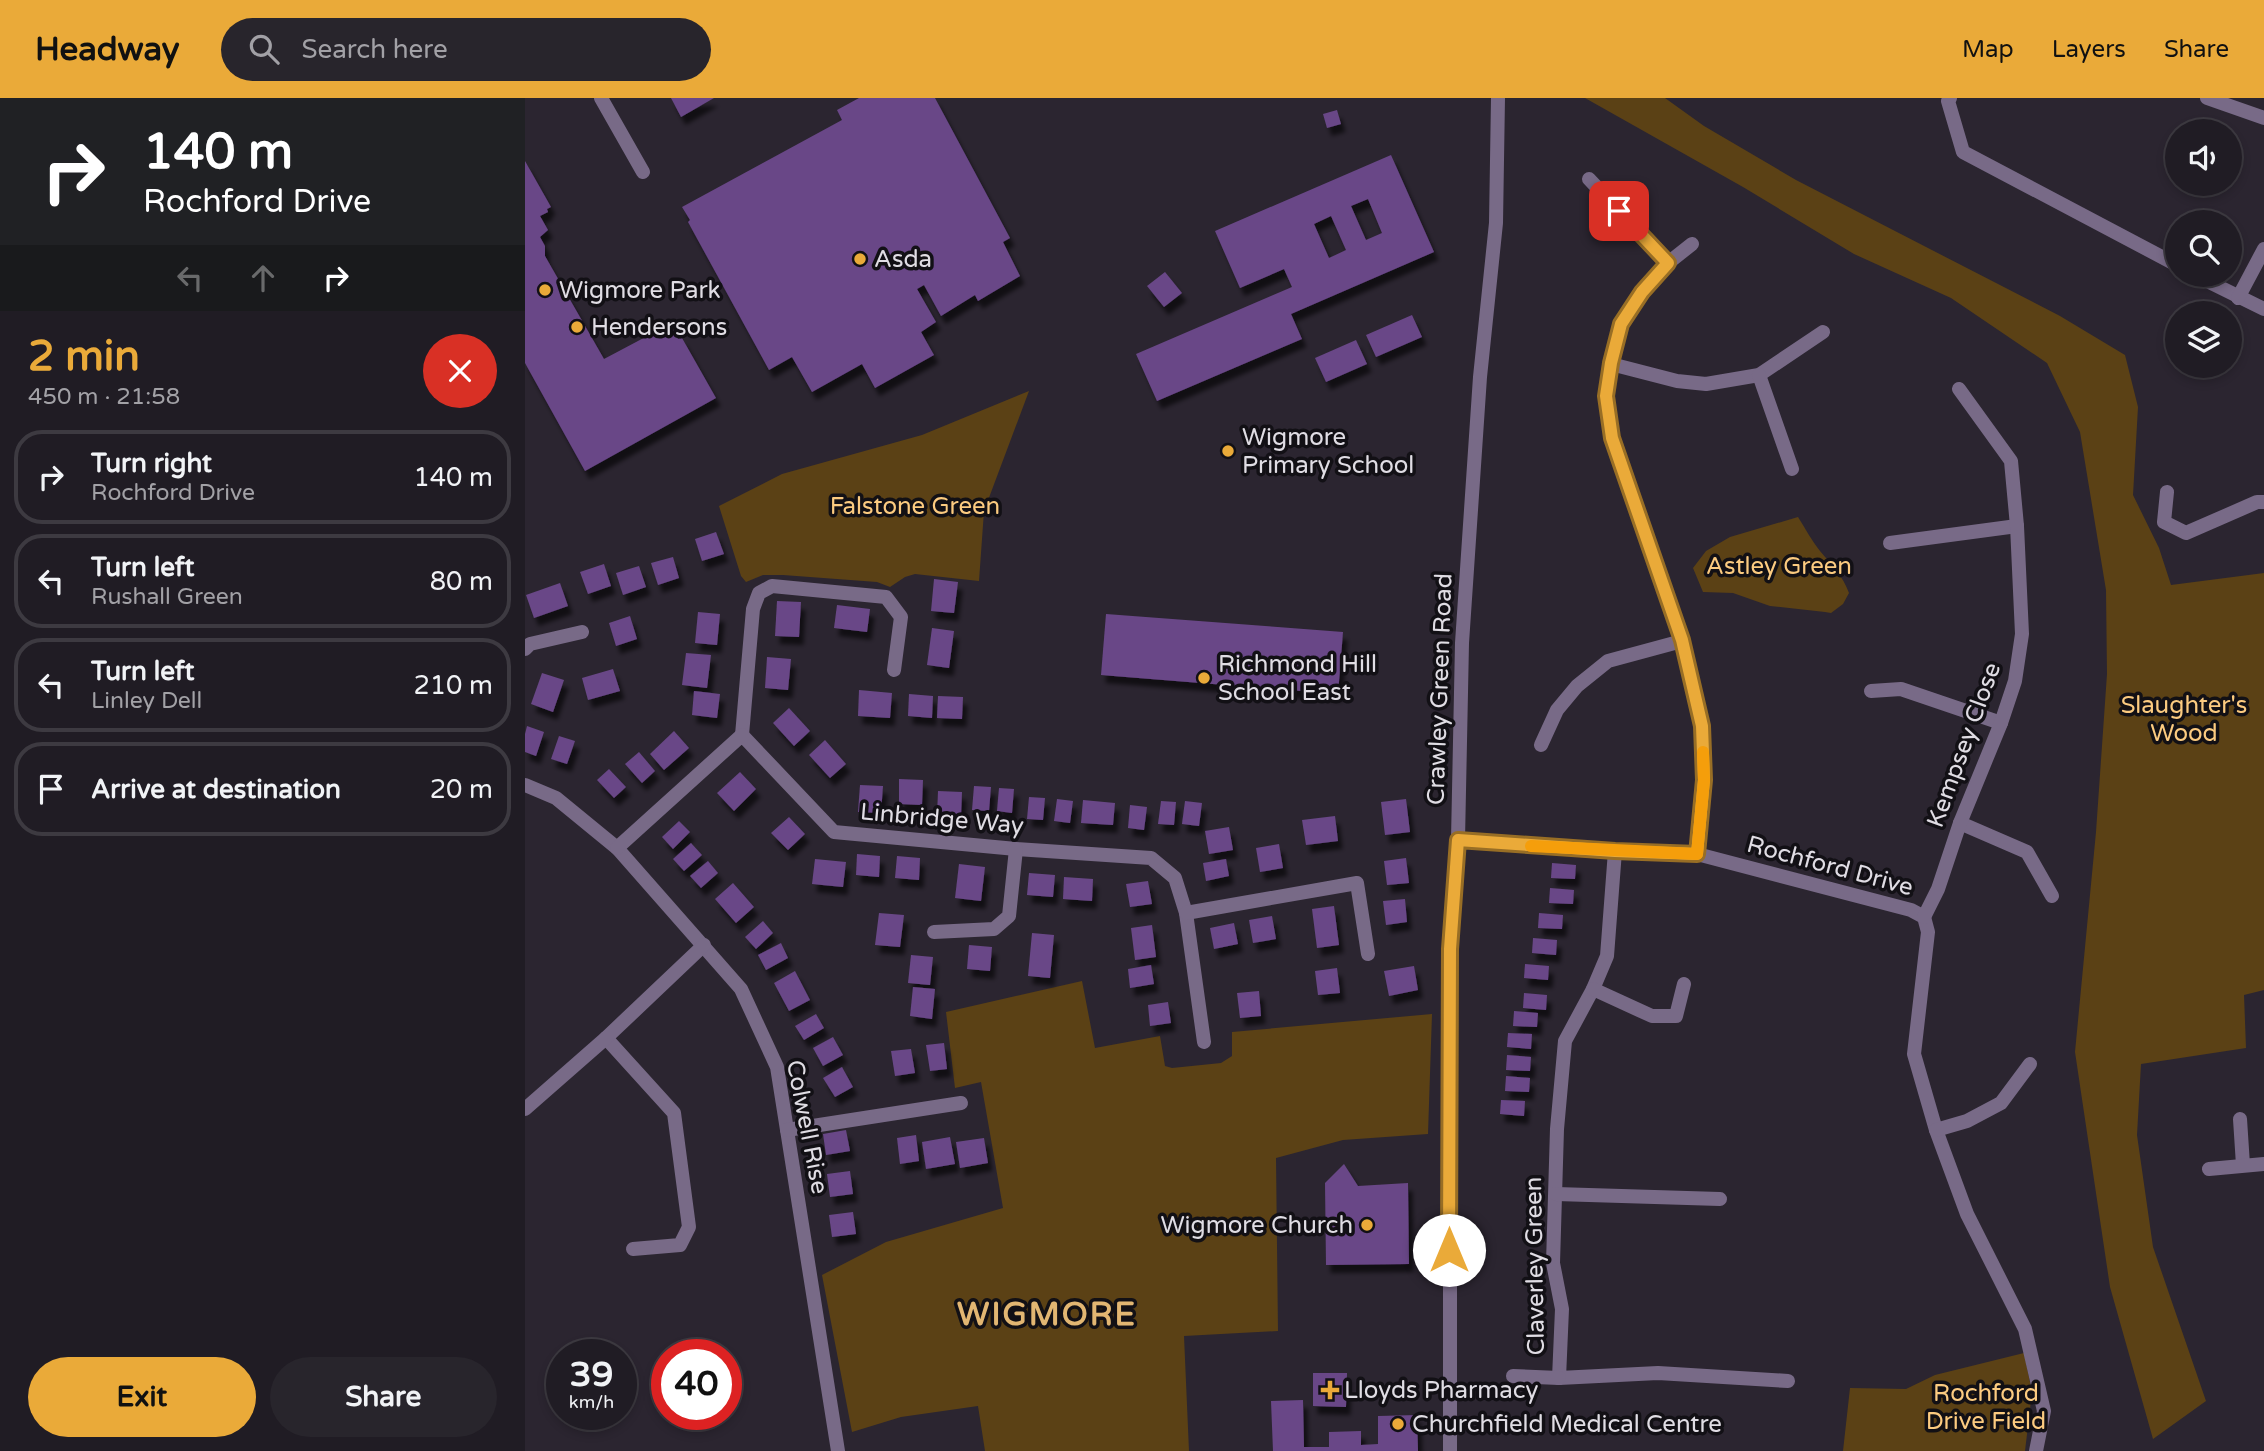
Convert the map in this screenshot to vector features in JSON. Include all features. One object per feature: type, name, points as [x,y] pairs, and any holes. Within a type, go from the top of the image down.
[{"type":"street","points":[[601,98],[643,172]]},
{"type":"street","name":"Crawley Green Road","points":[[1450,1451],[1450,949],[1458,840],[1462,643],[1480,377],[1496,223],[1497,98]]},
{"type":"street","points":[[1950,98],[1948,101],[1963,152],[2165,259]]},
{"type":"street","points":[[2207,98],[2264,118]]},
{"type":"street","points":[[1589,179],[1668,263]]},
{"type":"street","points":[[1692,244],[1668,263],[1642,292],[1621,324],[1606,396],[1612,438],[1682,640],[1702,726],[1704,780],[1697,854]]},
{"type":"street","points":[[2238,298],[2264,249]]},
{"type":"street","points":[[2217,287],[2264,309]]},
{"type":"street","points":[[1611,363],[1677,381],[1706,384],[1759,375],[1823,332]]},
{"type":"street","points":[[1759,375],[1792,469]]},
{"type":"street","name":"Kempsey Close","points":[[1924,918],[1938,889],[1960,823],[2001,723],[2015,681],[2022,634],[2011,461],[1959,389]]},
{"type":"street","points":[[2167,492],[2164,522],[2186,533],[2257,502],[2264,502]]},
{"type":"street","points":[[1890,543],[2017,526]]},
{"type":"street","points":[[617,848],[743,735],[753,609],[759,593],[772,586],[886,597],[901,617],[894,670]]},
{"type":"street","points":[[527,646],[582,632]]},
{"type":"street","points":[[1541,745],[1557,710],[1577,685],[1608,661],[1682,640]]},
{"type":"street","points":[[1871,691],[1901,690],[2001,723]]},
{"type":"street","name":"Linbridge Way","points":[[743,735],[834,832],[1151,858],[1175,878],[1186,912],[1204,1042]]},
{"type":"street","name":"Colwell Rise","points":[[525,785],[556,798],[617,848],[741,989],[777,1067],[838,1451]]},
{"type":"street","points":[[1960,823],[2028,852],[2052,897]]},
{"type":"street","name":"Rochford Drive","points":[[1458,840],[1697,854],[1911,910],[1924,918],[1928,932],[1914,1054],[1936,1130],[1967,1214],[2025,1329],[2044,1411],[2036,1451]]},
{"type":"street","points":[[933,932],[994,929],[1009,915],[1016,849]]},
{"type":"street","name":"Claverley Green","points":[[1615,851],[1607,956],[1565,1041],[1557,1129],[1553,1263],[1562,1308],[1559,1378],[1658,1373],[1788,1381]]},
{"type":"street","points":[[1186,912],[1357,883],[1369,954]]},
{"type":"street","points":[[525,1109],[606,1038],[704,945]]},
{"type":"street","points":[[1593,989],[1651,1016],[1676,1016],[1683,984]]},
{"type":"street","points":[[606,1038],[674,1113],[689,1227],[680,1245],[633,1249]]},
{"type":"street","points":[[1936,1130],[1967,1121],[2001,1103],[2030,1064]]},
{"type":"street","points":[[787,1130],[961,1103]]},
{"type":"street","points":[[2240,1119],[2243,1165]]},
{"type":"street","points":[[2209,1169],[2264,1164]]},
{"type":"street","points":[[1556,1194],[1720,1199]]},
{"type":"street","points":[[1513,1376],[1559,1378]]},
{"type":"green space","name":"Slaughter's Wood","points":[[1585,98],[1665,98],[1704,126],[1796,180],[2060,316],[2125,355],[2138,407],[2133,495],[2159,548],[2171,585],[2264,573],[2264,990],[2244,995],[2246,1048],[2141,1064],[2137,1135],[2153,1247],[2206,1401],[2153,1439],[2110,1287],[2075,1052],[2096,832],[2107,674],[2106,590],[2080,432],[2047,363],[1951,298],[1854,254],[1743,187]]},
{"type":"green space","name":"Falstone Green","points":[[1029,391],[984,511],[979,581],[915,574],[890,587],[877,582],[783,575],[763,575],[746,582],[741,576],[719,506],[782,474],[922,435]]},
{"type":"green space","name":"Astley Green","points":[[1798,517],[1844,581],[1849,593],[1843,604],[1831,613],[1770,606],[1733,593],[1703,592],[1693,568],[1706,551],[1730,537]]},
{"type":"green space","points":[[1082,981],[1095,1048],[1160,1036],[1165,1066],[1172,1068],[1221,1063],[1232,1056],[1232,1032],[1432,1014],[1428,1134],[1343,1140],[1276,1158],[1278,1331],[1184,1336],[1189,1451],[985,1451],[978,1406],[901,1417],[852,1432],[822,1275],[886,1242],[1003,1208],[981,1082],[955,1088],[946,1012]]},
{"type":"green space","name":"Rochford Drive Field","points":[[2024,1353],[2032,1392],[2025,1451],[1843,1451],[1850,1388],[1906,1389],[1935,1375]]},
{"type":"building","points":[[671,98],[714,98],[681,117]]},
{"type":"building","name":"Asda","points":[[859,98],[935,98],[1010,238],[1003,242],[1020,276],[978,301],[975,295],[941,316],[924,285],[917,289],[936,322],[921,332],[934,355],[875,388],[862,364],[812,392],[792,357],[769,370],[682,207],[842,120],[837,110]]},
{"type":"building","points":[[1337,110],[1341,124],[1327,128],[1323,114]]},
{"type":"building","points":[[1391,155],[1434,252],[1291,314],[1302,339],[1157,401],[1136,354],[1292,287],[1284,269],[1240,288],[1215,231]],"holes":[[[1368,199],[1382,233],[1366,240],[1351,206]],[[1331,216],[1346,250],[1329,258],[1314,224]]]},
{"type":"building","name":"Wigmore Park","points":[[525,161],[551,207],[540,216],[548,230],[540,237],[545,246],[545,256],[604,359],[670,324],[678,339],[682,338],[716,398],[585,471],[525,363]]},
{"type":"building","points":[[1165,272],[1182,293],[1164,307],[1147,286]]},
{"type":"building","points":[[1412,315],[1422,337],[1376,357],[1366,335]]},
{"type":"building","points":[[1356,340],[1367,364],[1326,382],[1315,358]]},
{"type":"building","points":[[716,532],[724,554],[702,561],[695,539]]},
{"type":"building","points":[[673,557],[679,578],[658,585],[651,563]]},
{"type":"building","points":[[604,564],[611,586],[588,594],[580,572]]},
{"type":"building","points":[[639,566],[646,587],[623,595],[616,573]]},
{"type":"building","points":[[934,579],[958,582],[954,613],[931,611]]},
{"type":"building","points":[[560,583],[568,606],[534,618],[526,595]]},
{"type":"building","points":[[777,601],[801,602],[799,637],[775,636]]},
{"type":"building","points":[[837,605],[870,609],[867,632],[834,628]]},
{"type":"building","points":[[698,612],[720,614],[717,645],[695,643]]},
{"type":"building","points":[[1106,614],[1343,632],[1338,694],[1101,675]]},
{"type":"building","points":[[630,616],[637,639],[616,646],[609,623]]},
{"type":"building","points":[[932,628],[954,631],[949,668],[927,665]]},
{"type":"building","points":[[686,653],[711,655],[707,688],[682,685]]},
{"type":"building","points":[[767,657],[791,659],[788,690],[765,688]]},
{"type":"building","points":[[613,669],[620,691],[588,700],[582,678]]},
{"type":"building","points":[[542,673],[564,680],[553,712],[531,704]]},
{"type":"building","points":[[859,690],[892,693],[890,718],[858,716]]},
{"type":"building","points":[[694,691],[720,694],[717,718],[692,715]]},
{"type":"building","points":[[909,694],[933,696],[932,718],[908,716]]},
{"type":"building","points":[[938,696],[963,697],[962,719],[937,718]]},
{"type":"building","points":[[789,708],[810,731],[794,746],[773,723]]},
{"type":"building","points":[[527,726],[544,732],[536,756],[525,752]]},
{"type":"building","points":[[674,731],[689,748],[664,770],[650,754]]},
{"type":"building","points":[[559,736],[575,741],[567,764],[551,759]]},
{"type":"building","points":[[825,740],[846,764],[830,778],[809,755]]},
{"type":"building","points":[[639,752],[655,771],[642,783],[625,764]]},
{"type":"building","points":[[609,769],[626,787],[614,798],[597,780]]},
{"type":"building","points":[[740,772],[756,789],[734,811],[717,793]]},
{"type":"building","points":[[899,779],[923,780],[922,805],[899,804]]},
{"type":"building","points":[[860,785],[883,786],[881,813],[858,812]]},
{"type":"building","points":[[974,786],[991,787],[989,811],[972,810]]},
{"type":"building","points":[[999,788],[1014,789],[1012,813],[997,811]]},
{"type":"building","points":[[938,791],[962,792],[961,817],[937,816]]},
{"type":"building","points":[[1029,797],[1045,798],[1043,820],[1027,819]]},
{"type":"building","points":[[1057,799],[1073,801],[1070,823],[1054,821]]},
{"type":"building","points":[[1406,799],[1410,832],[1385,835],[1381,802]]},
{"type":"building","points":[[1083,800],[1115,803],[1113,825],[1081,823]]},
{"type":"building","points":[[1161,801],[1176,802],[1174,825],[1158,824]]},
{"type":"building","points":[[1185,801],[1202,803],[1199,826],[1182,824]]},
{"type":"building","points":[[1130,805],[1147,807],[1144,830],[1128,828]]},
{"type":"building","points":[[1335,816],[1338,841],[1306,845],[1302,820]]},
{"type":"building","points":[[789,817],[805,834],[788,850],[771,833]]},
{"type":"building","points":[[679,821],[690,832],[673,849],[662,837]]},
{"type":"building","points":[[1229,827],[1233,850],[1209,854],[1205,831]]},
{"type":"building","points":[[691,843],[702,855],[684,871],[673,859]]},
{"type":"building","points":[[1279,844],[1283,868],[1260,872],[1256,848]]},
{"type":"building","points":[[857,854],[880,856],[879,877],[856,875]]},
{"type":"building","points":[[897,856],[920,858],[919,880],[895,878]]},
{"type":"building","points":[[1406,858],[1409,883],[1387,885],[1384,861]]},
{"type":"building","points":[[815,859],[846,862],[843,887],[812,884]]},
{"type":"building","points":[[1226,859],[1229,876],[1206,881],[1203,863]]},
{"type":"building","points":[[708,861],[718,873],[701,888],[690,876]]},
{"type":"building","points":[[1552,863],[1576,865],[1575,879],[1551,878]]},
{"type":"building","points":[[959,864],[985,867],[981,901],[955,898]]},
{"type":"building","points":[[1029,873],[1055,875],[1053,897],[1027,895]]},
{"type":"building","points":[[1064,877],[1093,879],[1092,901],[1063,899]]},
{"type":"building","points":[[1148,881],[1152,904],[1130,907],[1126,884]]},
{"type":"building","points":[[733,883],[754,907],[736,923],[715,899]]},
{"type":"building","points":[[1550,888],[1574,890],[1573,904],[1549,903]]},
{"type":"building","points":[[1405,899],[1407,922],[1386,925],[1383,901]]},
{"type":"building","points":[[1334,906],[1339,945],[1317,948],[1312,909]]},
{"type":"building","points":[[879,913],[904,915],[900,947],[875,945]]},
{"type":"building","points":[[1539,913],[1563,915],[1562,929],[1538,928]]},
{"type":"building","points":[[1272,916],[1276,939],[1253,943],[1249,920]]},
{"type":"building","points":[[763,921],[773,933],[756,949],[745,937]]},
{"type":"building","points":[[1234,923],[1238,944],[1214,949],[1210,928]]},
{"type":"building","points":[[1152,925],[1156,957],[1135,960],[1131,928]]},
{"type":"building","points":[[1032,933],[1054,935],[1050,978],[1028,976]]},
{"type":"building","points":[[1533,938],[1557,940],[1556,955],[1532,953]]},
{"type":"building","points":[[781,943],[788,958],[766,970],[758,955]]},
{"type":"building","points":[[969,945],[992,947],[990,971],[967,969]]},
{"type":"building","points":[[911,955],[933,957],[930,985],[908,983]]},
{"type":"building","points":[[1525,964],[1549,966],[1548,980],[1524,978]]},
{"type":"building","points":[[1151,965],[1154,984],[1130,988],[1128,969]]},
{"type":"building","points":[[1414,966],[1418,990],[1389,996],[1384,971]]},
{"type":"building","points":[[1337,968],[1340,993],[1318,995],[1315,971]]},
{"type":"building","points":[[795,971],[810,1000],[789,1011],[774,983]]},
{"type":"building","points":[[913,987],[935,989],[932,1019],[910,1016]]},
{"type":"building","points":[[1259,991],[1261,1016],[1240,1018],[1237,993]]},
{"type":"building","points":[[1524,993],[1547,995],[1546,1010],[1523,1008]]},
{"type":"building","points":[[1168,1002],[1171,1023],[1150,1026],[1148,1005]]},
{"type":"building","points":[[1514,1011],[1538,1013],[1537,1027],[1513,1026]]},
{"type":"building","points":[[816,1014],[824,1028],[804,1040],[795,1026]]},
{"type":"building","points":[[1508,1033],[1532,1034],[1531,1049],[1507,1047]]},
{"type":"building","points":[[833,1037],[843,1055],[823,1066],[813,1048]]},
{"type":"building","points":[[944,1043],[947,1069],[930,1071],[926,1045]]},
{"type":"building","points":[[911,1049],[915,1073],[895,1076],[891,1051]]},
{"type":"building","points":[[1507,1055],[1531,1057],[1530,1071],[1506,1070]]},
{"type":"building","points":[[842,1067],[853,1087],[835,1097],[823,1078]]},
{"type":"building","points":[[1506,1076],[1530,1078],[1529,1092],[1505,1091]]},
{"type":"building","points":[[1501,1100],[1525,1101],[1524,1116],[1500,1114]]},
{"type":"building","points":[[846,1130],[850,1151],[826,1155],[823,1134]]},
{"type":"building","points":[[916,1135],[919,1161],[900,1164],[897,1138]]},
{"type":"building","points":[[950,1137],[955,1164],[926,1169],[922,1142]]},
{"type":"building","points":[[984,1138],[988,1163],[960,1168],[956,1142]]},
{"type":"building","name":"Wigmore Church","points":[[1344,1164],[1358,1186],[1408,1183],[1409,1264],[1326,1265],[1325,1183]]},
{"type":"building","points":[[850,1171],[853,1194],[830,1197],[827,1174]]},
{"type":"building","points":[[853,1212],[856,1234],[832,1237],[829,1215]]},
{"type":"building","name":"Lloyds Pharmacy","points":[[1313,1373],[1347,1373],[1346,1407],[1313,1406]]},
{"type":"building","name":"Churchfield Medical Centre","points":[[1303,1400],[1304,1447],[1329,1447],[1329,1432],[1361,1431],[1361,1445],[1378,1444],[1378,1416],[1417,1415],[1418,1451],[1273,1451],[1271,1401]]},
{"type":"slow traffic","points":[[1531,846],[1697,854],[1704,780],[1703,752]]},
{"type":"place","name":"Asda","points":[[860,259]]},
{"type":"place","name":"Wigmore Park","points":[[545,290]]},
{"type":"place","name":"Hendersons","points":[[577,327]]},
{"type":"place","name":"Wigmore Primary School","points":[[1228,451]]},
{"type":"place","name":"Richmond Hill School East","points":[[1204,678]]},
{"type":"place","name":"Wigmore Church","points":[[1367,1225]]},
{"type":"place","name":"Lloyds Pharmacy","points":[[1330,1390]]},
{"type":"place","name":"Churchfield Medical Centre","points":[[1398,1424]]},
{"type":"district","name":"WIGMORE","points":[[1047,1315]]},
{"type":"route","points":[[1449,1250],[1450,949],[1458,840],[1697,854],[1704,780],[1702,726],[1682,640],[1612,438],[1606,396],[1621,324],[1642,292],[1668,263],[1619,211]]}]
